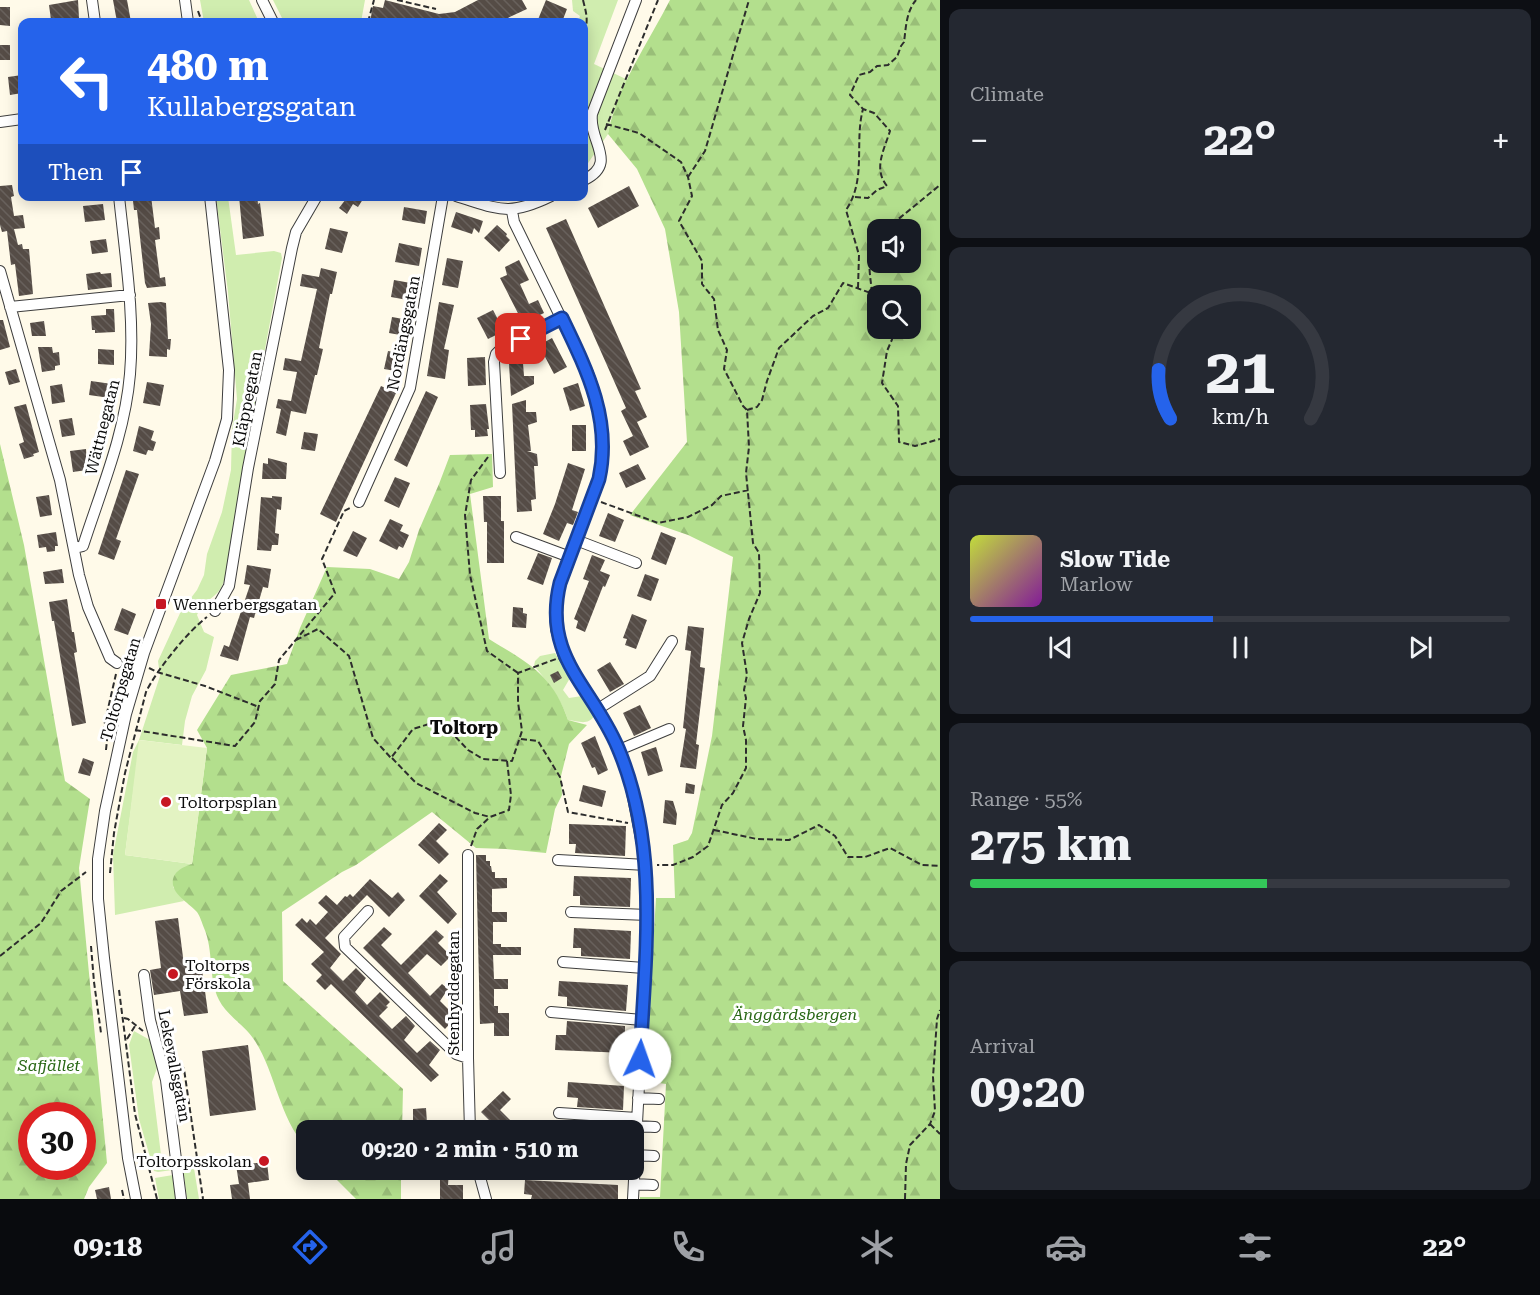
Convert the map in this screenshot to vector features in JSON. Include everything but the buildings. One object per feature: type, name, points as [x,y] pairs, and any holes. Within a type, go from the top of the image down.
[{"type":"street","points":[[92,0],[94,18]]},
{"type":"street","points":[[185,0],[187,18]]},
{"type":"street","points":[[262,0],[271,18]]},
{"type":"street","points":[[588,178],[596,175],[601,165],[598,144],[593,133],[592,114],[636,0]]},
{"type":"street","points":[[0,122],[18,120]]},
{"type":"street","name":"Wättnegatan","points":[[75,548],[82,546],[115,448],[130,377],[132,339],[130,295],[120,201]]},
{"type":"street","name":"Toltorpsgatan","points":[[136,1199],[129,1164],[104,958],[98,899],[98,859],[109,794],[129,703],[158,614],[228,419],[229,370],[211,201]]},
{"type":"street","name":"Kläppegatan","points":[[215,611],[229,586],[248,468],[292,248],[296,232],[314,201]]},
{"type":"street","name":"Nordängsgatan","points":[[359,502],[410,388],[442,201]]},
{"type":"street","points":[[475,201],[512,211],[540,201]]},
{"type":"street","points":[[512,211],[514,222],[588,373],[602,427],[603,462],[592,499],[560,583],[555,613],[556,629],[564,657],[598,709],[619,750],[630,782],[640,826],[646,865],[648,915],[637,1120]]},
{"type":"street","points":[[0,271],[60,480],[79,575],[88,606],[110,658],[117,663]]},
{"type":"street","points":[[10,306],[130,295]]},
{"type":"street","points":[[500,473],[494,362],[496,354],[501,349],[562,318]]},
{"type":"street","points":[[516,537],[570,557]]},
{"type":"street","points":[[576,540],[636,563]]},
{"type":"street","points":[[598,709],[650,676],[672,641]]},
{"type":"street","points":[[619,750],[669,729]]},
{"type":"street","name":"Stenhyddegatan","points":[[468,855],[470,1120]]},
{"type":"street","points":[[558,860],[646,865]]},
{"type":"street","points":[[368,911],[344,937],[345,947],[456,1054],[468,1058]]},
{"type":"street","points":[[571,912],[648,915]]},
{"type":"street","points":[[562,962],[644,968]]},
{"type":"street","name":"Lekevallsgatan","points":[[144,975],[150,1020],[166,1080],[182,1199]]},
{"type":"street","points":[[550,1012],[642,1020]]},
{"type":"street","points":[[638,1098],[659,1099]]},
{"type":"street","points":[[559,1113],[620,1120]]},
{"type":"street","points":[[644,1124],[655,1127]]},
{"type":"street","points":[[644,1155],[654,1156]]},
{"type":"street","points":[[481,1180],[486,1199]]},
{"type":"street","points":[[633,1199],[634,1180]]},
{"type":"street","points":[[634,1184],[652,1185]]},
{"type":"path","points":[[369,18],[374,0]]},
{"type":"path","points":[[396,0],[436,9]]},
{"type":"path","points":[[583,0],[586,18]]},
{"type":"path","points":[[605,136],[606,124],[658,0]]},
{"type":"path","points":[[688,177],[705,151],[749,0]]},
{"type":"path","points":[[855,197],[868,198],[877,190],[887,186],[880,178],[880,166],[890,131],[874,113],[863,109],[850,95],[859,75],[870,72],[877,66],[888,65],[897,57],[904,42],[904,31],[910,9],[916,0]]},
{"type":"path","points":[[198,10],[200,18]]},
{"type":"path","points":[[858,288],[860,255],[846,210],[855,197],[860,158],[859,125],[863,109]]},
{"type":"path","points":[[606,124],[639,133],[681,162],[688,177],[692,196],[679,221],[702,261],[702,284],[714,299],[718,330],[727,350],[724,369],[747,410],[749,447],[746,473],[753,543],[759,554],[760,593],[742,643],[747,675],[744,690],[746,698],[743,726],[746,740],[746,768],[733,793],[722,806],[708,846],[693,857],[673,865],[646,865]]},
{"type":"path","points":[[898,219],[940,185]]},
{"type":"path","points":[[747,410],[757,407],[762,400],[779,348],[813,316],[828,308],[843,283],[867,291]]},
{"type":"path","points":[[892,339],[887,351],[882,383],[898,406],[899,442],[915,446],[940,439]]},
{"type":"path","points":[[498,442],[471,480],[465,525],[470,575],[487,651],[518,673]]},
{"type":"path","points":[[592,499],[658,523],[688,517],[712,505],[720,496],[748,490]]},
{"type":"path","points":[[135,730],[235,746],[255,722],[260,701],[274,684],[279,660],[335,593],[322,559],[344,511],[359,502]]},
{"type":"path","points":[[110,878],[114,833],[135,730],[146,692],[157,672],[203,620],[215,611]]},
{"type":"path","points":[[296,640],[318,629],[349,656],[373,738],[416,783],[475,813],[490,817]]},
{"type":"path","points":[[518,673],[564,657]]},
{"type":"path","points":[[157,672],[259,707]]},
{"type":"path","points":[[391,758],[413,729],[429,724],[452,733],[468,750],[483,759],[512,761],[522,731],[518,702],[518,673]]},
{"type":"path","points":[[520,738],[538,741],[560,777],[568,812],[640,826]]},
{"type":"path","points":[[468,855],[477,829],[490,817],[509,810],[511,795],[507,761]]},
{"type":"path","points":[[714,830],[757,839],[789,840],[819,825],[835,836],[848,857],[865,857],[890,848],[922,865],[940,866]]},
{"type":"path","points":[[0,956],[40,923],[61,891],[86,872]]},
{"type":"path","points":[[119,987],[135,1114],[157,1199]]},
{"type":"path","points":[[905,1199],[906,1164],[910,1145],[930,1124],[935,1111],[933,1077],[937,1019],[940,1010]]},
{"type":"path","points":[[126,1039],[135,1026]]},
{"type":"path","points":[[930,1124],[940,1134]]},
{"type":"green space","points":[[200,0],[249,0],[257,18],[203,18]]},
{"type":"green space","points":[[273,0],[365,0],[362,18],[282,18]]},
{"type":"green space","points":[[572,0],[618,0],[594,64],[628,80],[611,117],[608,134],[588,163],[588,18],[579,18],[580,16],[573,11]]},
{"type":"green space","name":"Änggårdsbergen","points":[[670,0],[940,0],[940,1199],[640,1199],[640,1197],[660,1197],[666,1084],[645,1081],[656,898],[675,898],[673,845],[688,840],[692,833],[712,736],[733,557],[688,535],[630,515],[687,442],[679,312],[665,229],[637,169],[608,134],[618,100]]},
{"type":"green space","points":[[217,201],[229,201],[236,255],[274,251],[281,253],[282,258],[225,577],[219,590],[204,604],[197,615],[204,632],[214,637],[206,670],[192,696],[185,721],[182,745],[140,740],[125,855],[192,864],[173,887],[184,901],[115,915],[113,855],[133,752],[160,676],[158,661],[181,611],[197,590],[204,575],[207,554],[222,512],[231,470],[232,429],[237,399],[228,292]]},
{"type":"green space","name":"Safjället","points":[[0,444],[24,545],[65,781],[90,799],[79,868],[107,1163],[96,1178],[96,1102],[18,1102],[18,1180],[94,1180],[84,1199],[0,1199]]},
{"type":"green space","points":[[492,454],[493,487],[470,494],[489,639],[516,655],[547,681],[562,705],[568,720],[587,725],[569,744],[561,776],[562,795],[555,809],[546,853],[476,848],[432,812],[356,865],[282,912],[283,981],[403,1089],[402,1120],[296,1120],[296,1133],[255,1041],[219,1000],[213,983],[207,937],[201,920],[197,912],[177,893],[173,885],[176,873],[192,864],[207,748],[197,730],[231,675],[287,664],[327,567],[370,569],[399,579],[409,562],[419,530],[450,455]]},
{"type":"green space","points":[[555,653],[570,678],[563,690],[569,698],[582,696],[594,716],[589,721],[568,720],[554,692],[534,666],[540,656]]},
{"type":"green space","name":"Toltorpsplan","points":[[139,740],[207,748],[192,864],[125,855]]},
{"type":"green space","points":[[134,1031],[150,1040],[157,1057],[157,1068],[152,1082],[162,1163],[171,1162],[172,1170],[154,1171],[139,1119],[129,1045]]},
{"type":"green space","points":[[182,1161],[193,1162],[199,1199],[187,1199]]},
{"type":"green space","points":[[173,1175],[176,1199],[159,1199],[155,1178]]},
{"type":"green space","points":[[337,1180],[401,1180],[401,1199],[356,1199]]},
{"type":"place","name":"Wennerbergsgatan","points":[[161,604]]},
{"type":"place","name":"Toltorpsplan","points":[[166,802]]},
{"type":"place","name":"Toltorps Förskola","points":[[173,974]]},
{"type":"place","name":"Toltorpsskolan","points":[[264,1161]]},
{"type":"district","name":"Toltorp","points":[[464,728]]},
{"type":"route","points":[[521,339],[562,318],[588,373],[599,408],[604,445],[603,462],[599,479],[560,583],[556,599],[556,629],[564,657],[598,709],[619,750],[630,782],[642,839],[648,889],[648,915],[640,1059]]}]
